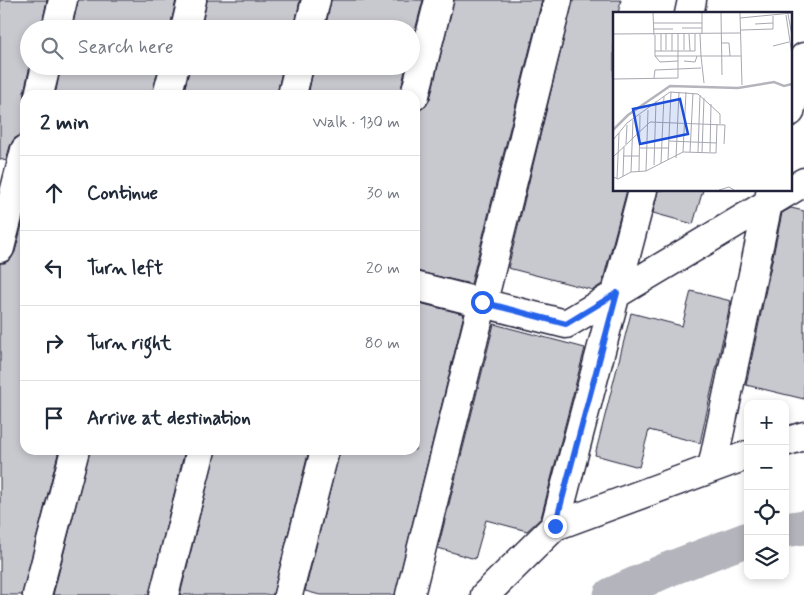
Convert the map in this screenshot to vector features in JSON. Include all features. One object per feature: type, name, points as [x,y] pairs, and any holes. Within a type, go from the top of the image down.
[{"type":"street","points":[[58,20],[63,0]]},
{"type":"street","points":[[187,20],[192,0]]},
{"type":"street","points":[[311,20],[316,0]]},
{"type":"street","points":[[416,90],[439,0]]},
{"type":"street","points":[[410,595],[558,0]]},
{"type":"street","points":[[792,104],[804,57]]},
{"type":"street","points":[[40,90],[44,75]]},
{"type":"street","points":[[168,90],[173,75]]},
{"type":"street","points":[[293,90],[297,75]]},
{"type":"street","points":[[0,248],[20,166]]},
{"type":"street","points":[[792,187],[804,182]]},
{"type":"street","points":[[555,526],[644,191]]},
{"type":"street","points":[[420,287],[566,324],[769,197],[783,191]]},
{"type":"street","points":[[712,468],[769,197]]},
{"type":"street","points":[[789,441],[804,436]]},
{"type":"street","points":[[37,595],[74,455]]},
{"type":"street","points":[[164,595],[200,455]]},
{"type":"street","points":[[288,595],[324,455]]},
{"type":"street","points":[[485,595],[555,526],[744,456]]},
{"type":"building","points":[[0,0],[47,0],[43,20],[20,20],[20,75],[28,75],[24,90],[20,90],[20,135],[14,139],[10,146],[6,161],[0,159]]},
{"type":"building","points":[[78,0],[176,0],[172,20],[74,20]]},
{"type":"building","points":[[207,0],[300,0],[296,20],[203,20]]},
{"type":"building","points":[[331,0],[423,0],[418,20],[327,20]]},
{"type":"building","points":[[454,0],[542,0],[471,284],[420,272],[420,110],[426,106],[430,99]]},
{"type":"building","points":[[573,0],[621,0],[618,12],[613,12],[613,191],[627,191],[602,284],[593,290],[508,268]]},
{"type":"building","points":[[59,75],[157,75],[153,90],[56,90]]},
{"type":"building","points":[[188,75],[281,75],[278,90],[184,90]]},
{"type":"building","points":[[312,75],[404,75],[401,90],[309,90]]},
{"type":"building","points":[[658,191],[703,191],[693,224],[653,213]]},
{"type":"building","points":[[791,208],[804,211],[804,399],[746,385],[782,213]]},
{"type":"building","points":[[20,232],[20,455],[58,455],[22,595],[0,595],[0,263],[5,263],[11,259],[15,252]]},
{"type":"building","points":[[691,291],[731,301],[700,443],[649,430],[639,467],[595,455],[631,313],[682,326]]},
{"type":"building","points":[[420,303],[464,314],[395,595],[320,595],[305,591],[339,455],[420,455]]},
{"type":"building","points":[[494,324],[585,348],[541,518],[527,531],[486,520],[475,559],[438,548]]},
{"type":"building","points":[[89,455],[184,455],[149,595],[53,595]]},
{"type":"building","points":[[215,455],[308,455],[273,595],[180,595]]},
{"type":"waterway","points":[[789,529],[804,527]]},
{"type":"waterway","points":[[611,595],[669,569],[744,541]]},
{"type":"route","points":[[482,302],[566,324],[617,293],[555,526]]}]
